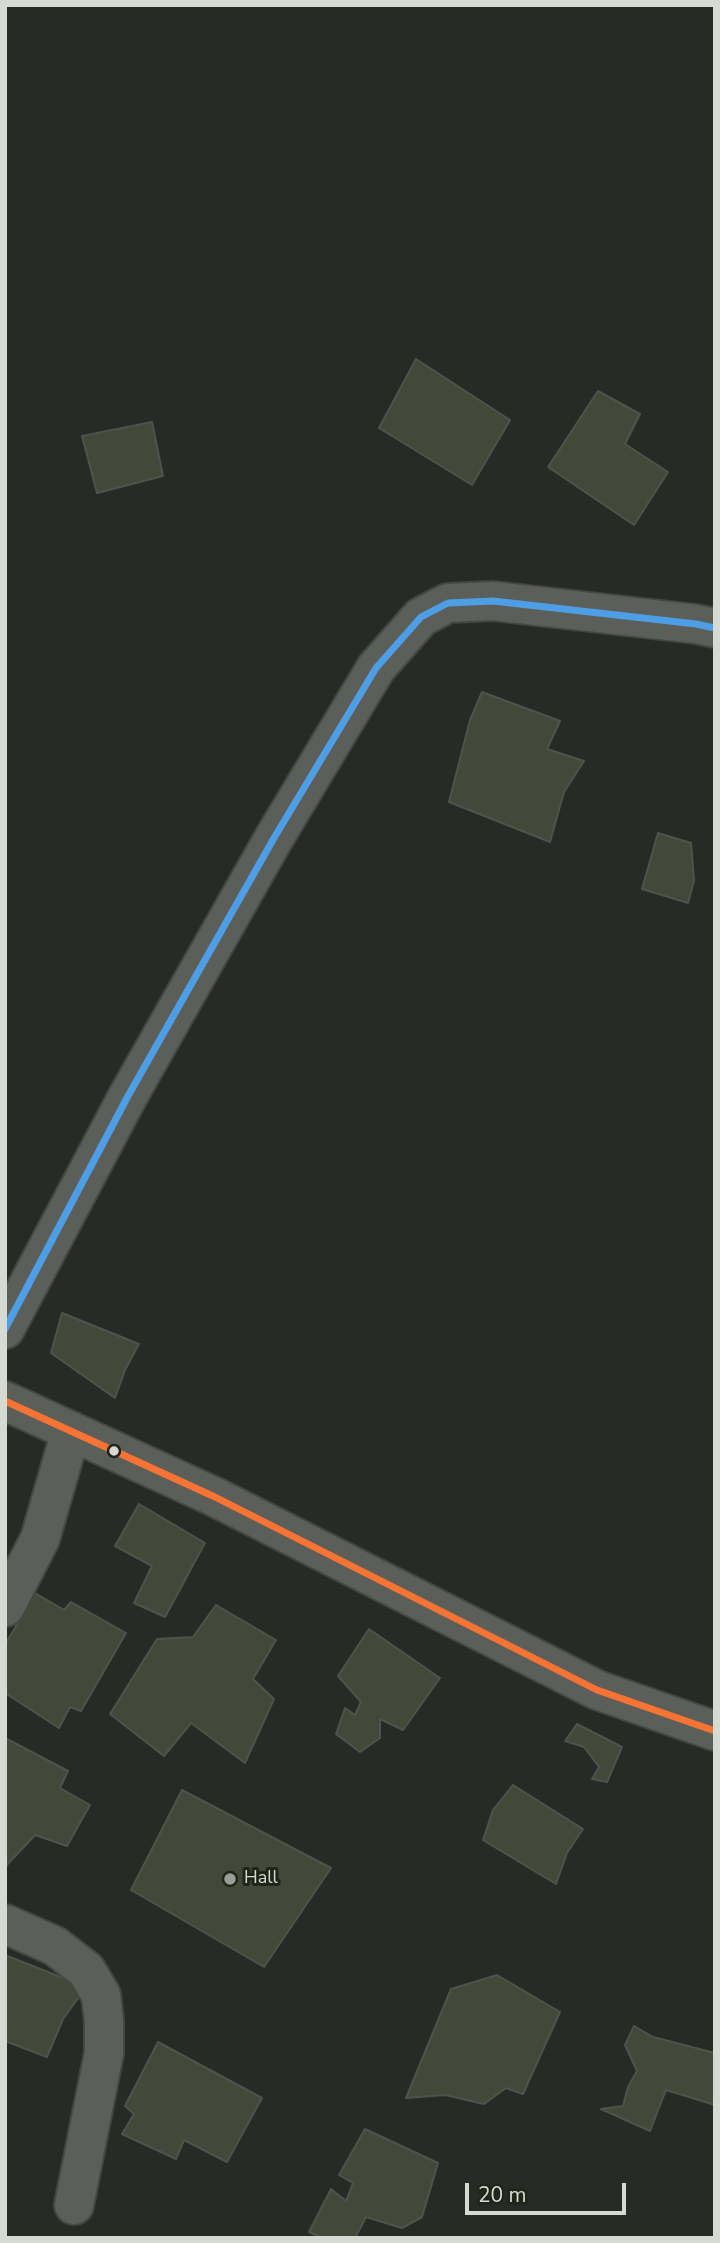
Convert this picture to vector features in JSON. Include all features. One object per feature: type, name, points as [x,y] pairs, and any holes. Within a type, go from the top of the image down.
[{"type":"street","points":[[5,1329],[128,1096],[274,838],[376,668],[421,617],[448,603],[493,601],[715,628]]},
{"type":"street","points":[[5,1401],[227,1504],[597,1690],[715,1731]]},
{"type":"street","points":[[5,1607],[40,1539],[71,1431]]},
{"type":"street","points":[[5,1924],[55,1945],[86,1970],[101,1995],[104,2053],[74,2205]]},
{"type":"building","points":[[416,359],[510,420],[472,485],[379,428]]},
{"type":"building","points":[[598,391],[640,414],[625,444],[668,472],[634,525],[548,467]]},
{"type":"building","points":[[152,422],[163,476],[97,493],[82,436]]},
{"type":"building","points":[[482,692],[560,721],[547,749],[584,761],[564,792],[550,842],[449,802],[470,720]]},
{"type":"building","points":[[658,833],[691,843],[694,881],[688,903],[642,889]]},
{"type":"building","points":[[62,1313],[139,1344],[125,1370],[115,1398],[51,1353]]},
{"type":"building","points":[[139,1504],[205,1543],[165,1617],[134,1603],[152,1566],[115,1546]]},
{"type":"building","points":[[35,1593],[64,1610],[71,1602],[126,1633],[81,1711],[70,1707],[59,1728],[5,1693],[5,1645]]},
{"type":"building","points":[[216,1605],[276,1640],[253,1679],[274,1699],[245,1763],[191,1723],[164,1756],[110,1714],[157,1639],[193,1637]]},
{"type":"building","points":[[369,1629],[440,1678],[403,1730],[380,1719],[380,1738],[360,1752],[336,1734],[345,1708],[355,1715],[361,1702],[338,1676]]},
{"type":"building","points":[[577,1724],[622,1747],[607,1782],[592,1779],[599,1767],[584,1747],[565,1741]]},
{"type":"building","points":[[5,1738],[68,1771],[60,1788],[90,1805],[67,1846],[35,1835],[5,1867]]},
{"type":"building","points":[[513,1785],[583,1829],[567,1853],[556,1884],[483,1840],[493,1810]]},
{"type":"building","name":"Hall","points":[[182,1790],[331,1868],[264,1967],[131,1890]]},
{"type":"building","points":[[5,1955],[86,1987],[63,2019],[47,2057],[5,2041]]},
{"type":"building","points":[[497,1975],[560,2012],[523,2094],[506,2088],[484,2104],[445,2095],[406,2098],[451,1989]]},
{"type":"building","points":[[634,2026],[653,2037],[715,2053],[715,2105],[666,2090],[650,2131],[601,2109],[623,2106],[628,2087],[637,2071],[625,2045]]},
{"type":"building","points":[[158,2042],[262,2098],[227,2162],[184,2140],[176,2159],[122,2134],[134,2114],[125,2106]]},
{"type":"building","points":[[365,2129],[438,2163],[422,2217],[402,2228],[366,2217],[355,2238],[322,2238],[309,2232],[331,2189],[346,2201],[353,2183],[339,2175]]},
{"type":"transit line","points":[[5,1329],[128,1096],[274,838],[376,668],[421,617],[448,603],[493,601],[715,628]]},
{"type":"transit line","points":[[5,1401],[215,1497],[597,1690],[715,1731]]},
{"type":"place","name":"Hall","points":[[230,1879]]}]
